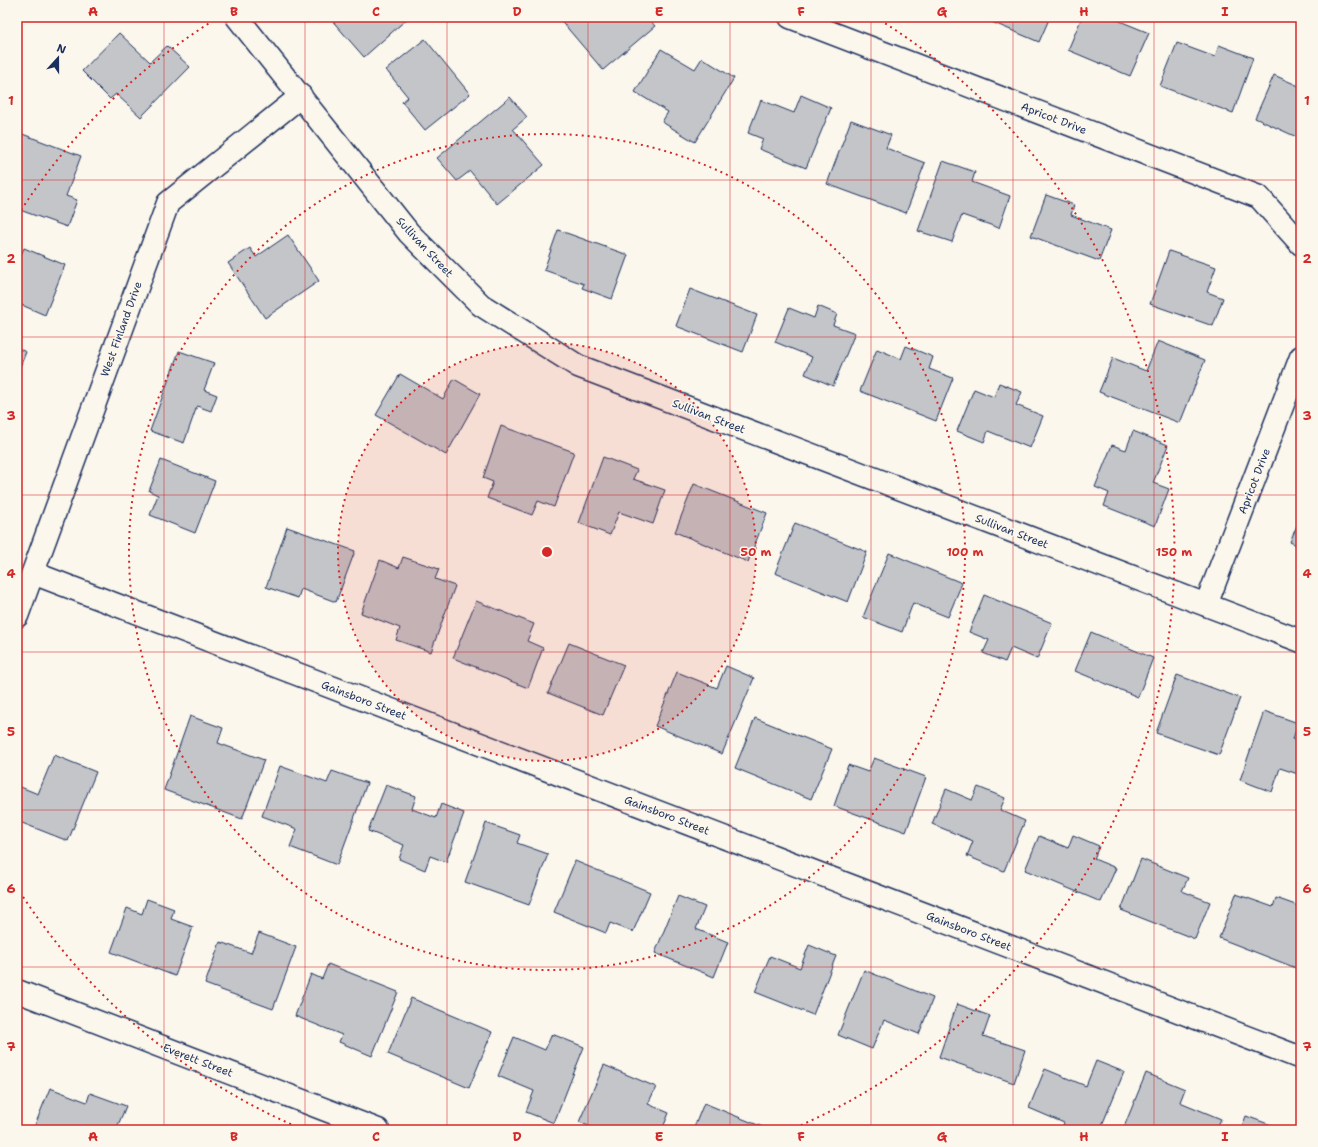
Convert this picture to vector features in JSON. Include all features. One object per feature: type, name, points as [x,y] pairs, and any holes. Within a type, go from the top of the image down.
[{"type":"street","name":"Sullivan Street","points":[[237,17],[409,233],[481,305],[578,366],[1301,641]]},
{"type":"street","name":"Apricot Drive","points":[[790,17],[1259,197],[1301,244]]},
{"type":"street","name":"West Finland Drive","points":[[17,616],[168,203],[301,96]]},
{"type":"street","name":"Apricot Drive","points":[[1206,605],[1301,358]]},
{"type":"street","name":"Gainsboro Street","points":[[33,573],[1301,1058]]},
{"type":"street","name":"Everett Street","points":[[17,991],[378,1130]]},
{"type":"building","points":[[329,17],[407,17],[408,18],[364,57]]},
{"type":"building","points":[[558,17],[647,17],[655,26],[603,70]]},
{"type":"building","points":[[980,17],[1050,17],[1039,42]]},
{"type":"building","points":[[1082,17],[1110,17],[1149,33],[1130,76],[1068,50]]},
{"type":"building","points":[[119,33],[150,62],[167,46],[190,67],[141,117],[116,94],[110,99],[82,71]]},
{"type":"building","points":[[425,39],[470,94],[425,130],[402,102],[408,97],[386,70]]},
{"type":"building","points":[[1177,43],[1215,57],[1219,45],[1253,58],[1233,113],[1160,86]]},
{"type":"building","points":[[661,49],[695,69],[702,58],[734,78],[695,142],[662,122],[668,112],[635,92]]},
{"type":"building","points":[[1274,75],[1301,87],[1301,139],[1255,118]]},
{"type":"building","points":[[801,95],[831,108],[806,168],[759,149],[763,139],[748,133],[761,100],[794,113]]},
{"type":"building","points":[[510,97],[527,117],[513,129],[544,165],[497,204],[470,171],[457,181],[437,158]]},
{"type":"building","points":[[851,120],[891,135],[886,148],[925,163],[906,213],[827,184]]},
{"type":"building","points":[[17,132],[81,156],[66,196],[77,200],[67,227],[17,209]]},
{"type":"building","points":[[943,161],[975,172],[972,182],[1010,196],[999,228],[962,215],[952,242],[918,231]]},
{"type":"building","points":[[1046,195],[1074,205],[1071,215],[1111,230],[1099,261],[1031,236]]},
{"type":"building","points":[[558,230],[628,255],[612,299],[582,288],[584,284],[544,270]]},
{"type":"building","points":[[288,235],[319,281],[265,318],[228,263],[250,248],[256,257]]},
{"type":"building","points":[[24,248],[65,265],[45,315],[17,303],[17,264]]},
{"type":"building","points":[[1169,251],[1216,267],[1207,292],[1223,298],[1213,326],[1150,304]]},
{"type":"building","points":[[690,289],[757,315],[743,352],[676,326]]},
{"type":"building","points":[[818,306],[837,314],[833,325],[855,333],[833,386],[805,374],[812,357],[775,342],[789,308],[814,318]]},
{"type":"building","points":[[1158,341],[1205,360],[1180,423],[1099,392],[1113,358],[1146,371]]},
{"type":"building","points":[[906,346],[933,357],[929,369],[953,378],[936,421],[860,391],[877,349],[901,359]]},
{"type":"building","points":[[17,348],[26,352],[17,374]]},
{"type":"building","points":[[179,351],[214,363],[204,390],[217,395],[211,411],[197,406],[184,443],[150,431]]},
{"type":"building","points":[[400,374],[443,399],[454,379],[480,394],[446,455],[376,415]]},
{"type":"building","points":[[999,383],[1022,392],[1016,405],[1043,416],[1030,448],[988,431],[984,442],[957,431],[974,389],[994,397]]},
{"type":"building","points":[[501,426],[574,452],[554,507],[538,501],[532,515],[487,498],[493,482],[483,478]]},
{"type":"building","points":[[1133,431],[1168,445],[1153,483],[1169,489],[1155,526],[1104,506],[1109,493],[1095,487],[1112,445],[1126,450]]},
{"type":"building","points":[[603,457],[637,470],[633,479],[665,490],[653,524],[619,512],[610,535],[579,523]]},
{"type":"building","points":[[161,460],[215,481],[195,533],[150,515],[158,495],[149,491]]},
{"type":"building","points":[[694,484],[767,513],[748,562],[675,532]]},
{"type":"building","points":[[1301,516],[1301,547],[1290,542]]},
{"type":"building","points":[[795,523],[867,552],[848,602],[775,573]]},
{"type":"building","points":[[287,527],[355,551],[336,602],[301,589],[298,598],[266,587]]},
{"type":"building","points":[[889,553],[962,583],[948,617],[913,603],[902,632],[863,617]]},
{"type":"building","points":[[403,557],[439,569],[435,579],[455,586],[431,652],[396,640],[400,628],[361,613],[380,560],[399,568]]},
{"type":"building","points":[[984,595],[1052,623],[1037,659],[1011,648],[1005,662],[983,653],[989,640],[969,632]]},
{"type":"building","points":[[476,601],[534,624],[527,641],[543,648],[528,688],[453,658]]},
{"type":"building","points":[[1091,632],[1153,658],[1138,697],[1075,671]]},
{"type":"building","points":[[569,643],[624,665],[603,715],[548,693]]},
{"type":"building","points":[[726,666],[754,678],[722,754],[655,726],[677,672],[717,688]]},
{"type":"building","points":[[1177,675],[1240,698],[1219,755],[1156,733]]},
{"type":"building","points":[[1264,711],[1298,723],[1293,739],[1301,742],[1301,775],[1280,768],[1272,792],[1240,780]]},
{"type":"building","points":[[190,716],[223,728],[218,743],[264,760],[242,819],[164,790]]},
{"type":"building","points":[[755,718],[832,749],[811,799],[735,768]]},
{"type":"building","points":[[54,755],[96,772],[68,841],[17,821],[18,786],[38,794]]},
{"type":"building","points":[[874,758],[926,777],[906,832],[834,806],[848,765],[868,772]]},
{"type":"building","points":[[280,766],[327,783],[332,771],[367,783],[337,865],[290,847],[297,829],[262,816]]},
{"type":"building","points":[[386,785],[416,796],[412,809],[436,818],[441,804],[464,813],[446,862],[430,856],[425,870],[399,859],[404,845],[368,831]]},
{"type":"building","points":[[978,787],[1005,798],[1000,810],[1025,821],[1004,871],[967,856],[973,841],[932,824],[946,789],[972,800]]},
{"type":"building","points":[[486,823],[520,835],[517,843],[548,854],[529,905],[465,882]]},
{"type":"building","points":[[1073,835],[1099,846],[1094,859],[1116,868],[1101,902],[1025,870],[1039,836],[1068,848]]},
{"type":"building","points":[[1141,859],[1188,878],[1182,891],[1210,902],[1195,939],[1121,910]]},
{"type":"building","points":[[575,861],[650,892],[633,932],[610,923],[606,933],[554,912]]},
{"type":"building","points":[[1236,894],[1273,907],[1276,898],[1301,907],[1301,955],[1296,968],[1219,938]]},
{"type":"building","points":[[678,896],[705,907],[696,929],[728,942],[714,977],[655,953]]},
{"type":"building","points":[[147,899],[174,909],[171,919],[193,927],[175,976],[111,952],[127,908],[142,914]]},
{"type":"building","points":[[259,933],[296,947],[273,1009],[205,984],[220,942],[251,953]]},
{"type":"building","points":[[809,945],[836,956],[813,1015],[755,992],[770,956],[800,968]]},
{"type":"building","points":[[328,964],[398,992],[372,1056],[339,1042],[342,1035],[295,1016],[311,974],[322,979]]},
{"type":"building","points":[[864,970],[933,998],[919,1034],[884,1020],[872,1049],[838,1035]]},
{"type":"building","points":[[411,998],[492,1032],[469,1088],[388,1054]]},
{"type":"building","points":[[957,1004],[990,1016],[983,1036],[1025,1050],[1014,1083],[939,1057]]},
{"type":"building","points":[[552,1034],[584,1047],[554,1123],[526,1112],[534,1091],[498,1076],[514,1037],[545,1050]]},
{"type":"building","points":[[1096,1061],[1124,1072],[1100,1130],[1062,1130],[1064,1123],[1029,1108],[1045,1069],[1086,1086]]},
{"type":"building","points":[[604,1065],[656,1087],[648,1104],[669,1113],[662,1130],[598,1130],[579,1122]]},
{"type":"building","points":[[1146,1073],[1185,1089],[1180,1102],[1221,1119],[1216,1130],[1131,1130],[1124,1127]]},
{"type":"building","points":[[50,1088],[87,1102],[90,1093],[126,1106],[116,1130],[33,1130]]},
{"type":"building","points":[[704,1103],[770,1130],[693,1130]]},
{"type":"building","points":[[1246,1116],[1285,1130],[1241,1130]]}]
